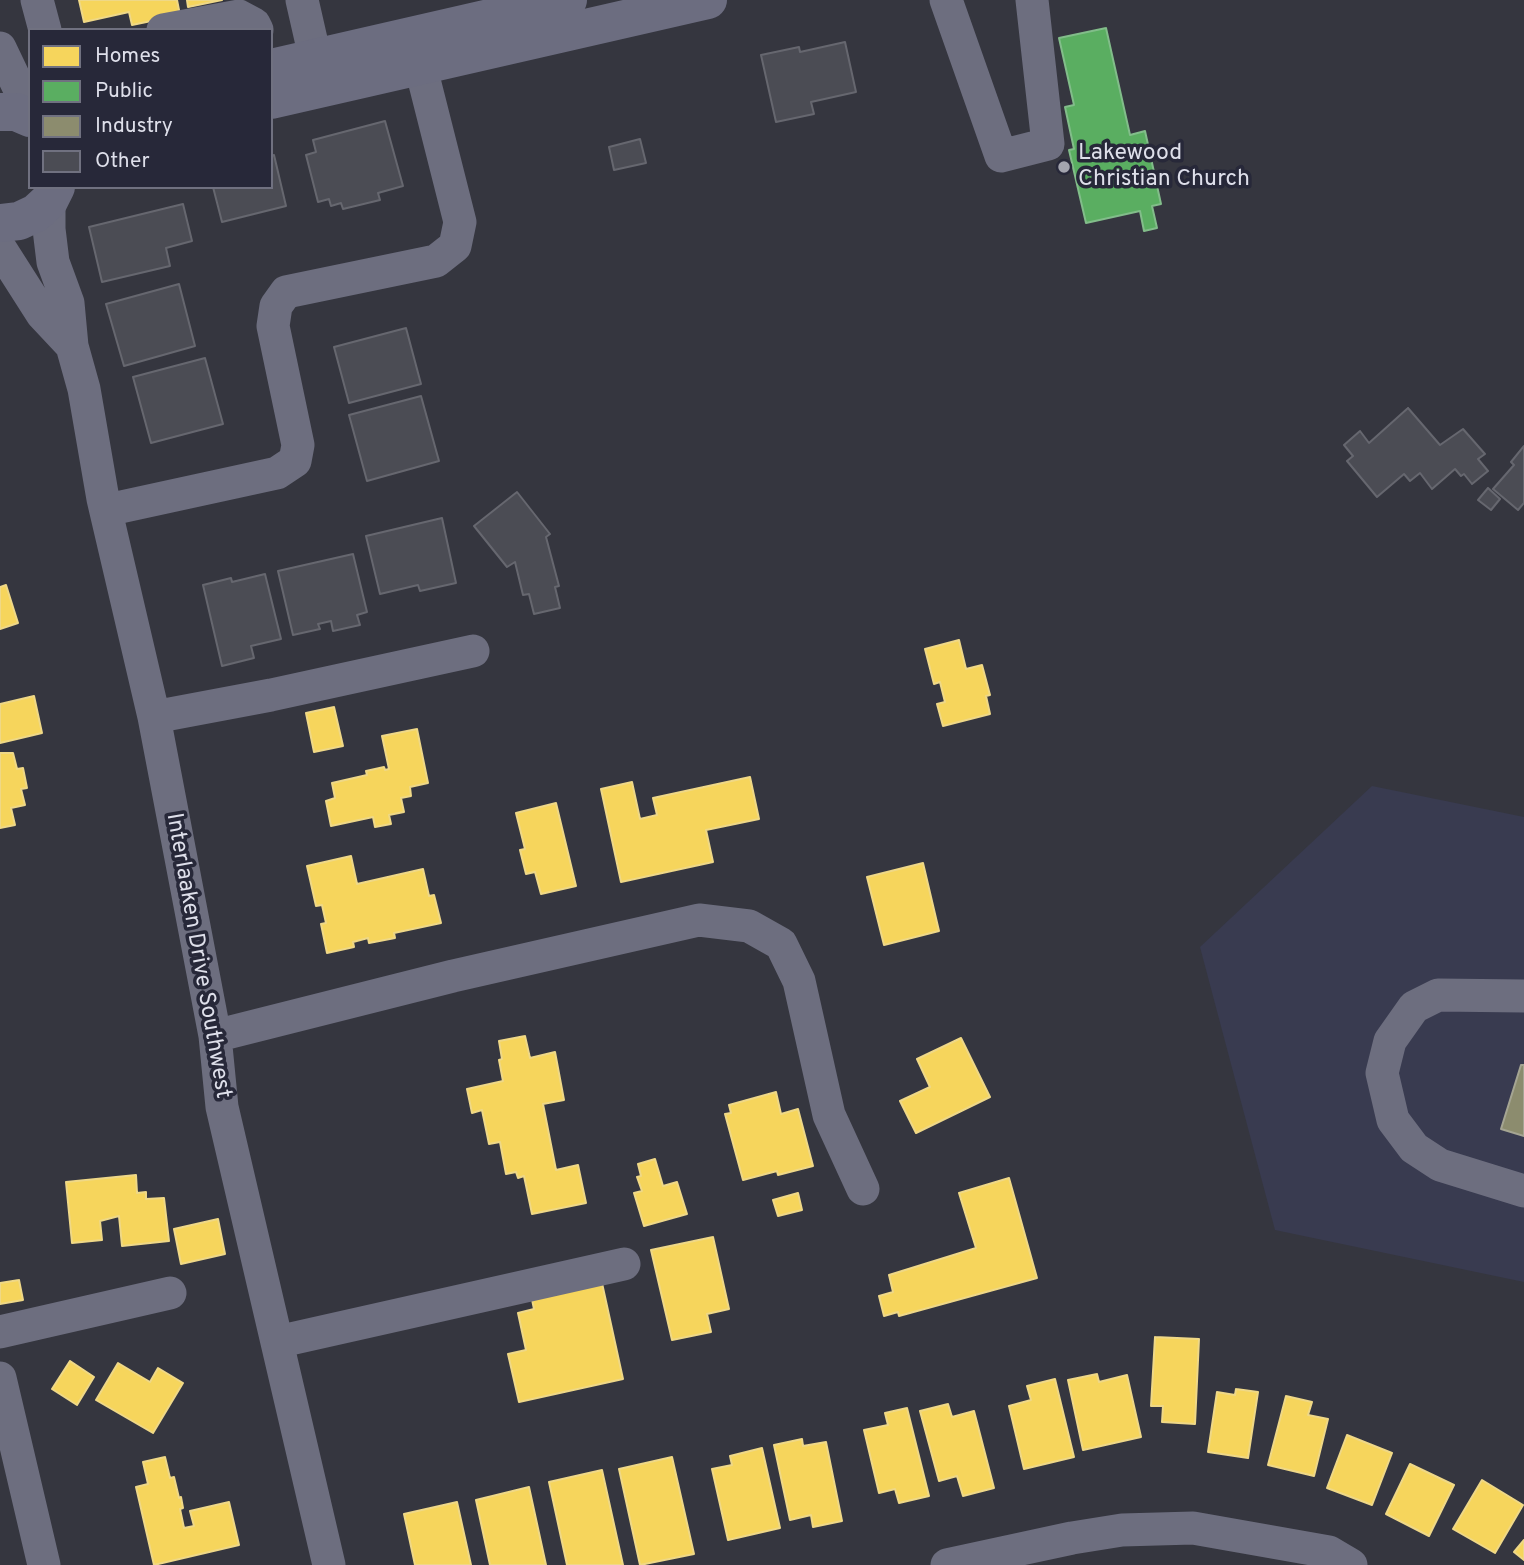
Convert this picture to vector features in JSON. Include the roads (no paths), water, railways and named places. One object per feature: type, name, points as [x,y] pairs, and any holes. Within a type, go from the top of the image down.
[{"type":"main road","points":[[273,72],[421,64],[708,0]]},
{"type":"main road","points":[[273,72],[315,58],[508,7],[564,1]]},
{"type":"main road","points":[[0,111],[16,112],[28,117]]},
{"type":"main road","points":[[0,223],[19,221],[36,213],[52,194]]},
{"type":"street","points":[[37,0],[44,28]]},
{"type":"street","points":[[302,0],[315,58]]},
{"type":"street","points":[[946,0],[1001,156],[1048,144],[1032,0]]},
{"type":"street","points":[[174,28],[239,16],[254,24],[256,28]]},
{"type":"street","points":[[0,48],[28,107]]},
{"type":"street","points":[[107,510],[277,473],[295,461],[298,445],[273,326],[276,306],[286,292],[436,261],[455,246],[460,222],[421,64]]},
{"type":"street","name":"Interlaaken Drive Southwest","points":[[52,194],[49,229],[53,262],[68,303],[72,346],[84,389],[96,466],[155,717],[215,1036],[222,1107],[329,1565]]},
{"type":"street","name":"Interlaaken Drive Southwest","points":[[0,248],[43,314],[72,346]]},
{"type":"street","points":[[155,717],[271,695],[472,651]]},
{"type":"street","points":[[215,1036],[453,976],[699,920],[749,926],[781,944],[799,981],[828,1115],[863,1189]]},
{"type":"street","points":[[1524,996],[1438,995],[1414,1007],[1390,1041],[1382,1073],[1393,1120],[1414,1148],[1440,1165],[1524,1191]]},
{"type":"street","points":[[277,1342],[624,1264]]},
{"type":"street","points":[[0,1332],[170,1293]]},
{"type":"street","points":[[0,1378],[44,1565]]},
{"type":"street","points":[[947,1565],[1110,1532],[1193,1528],[1329,1552],[1351,1565]]},
{"type":"place","name":"Lakewood Christian Church","points":[[1064,167]]}]
